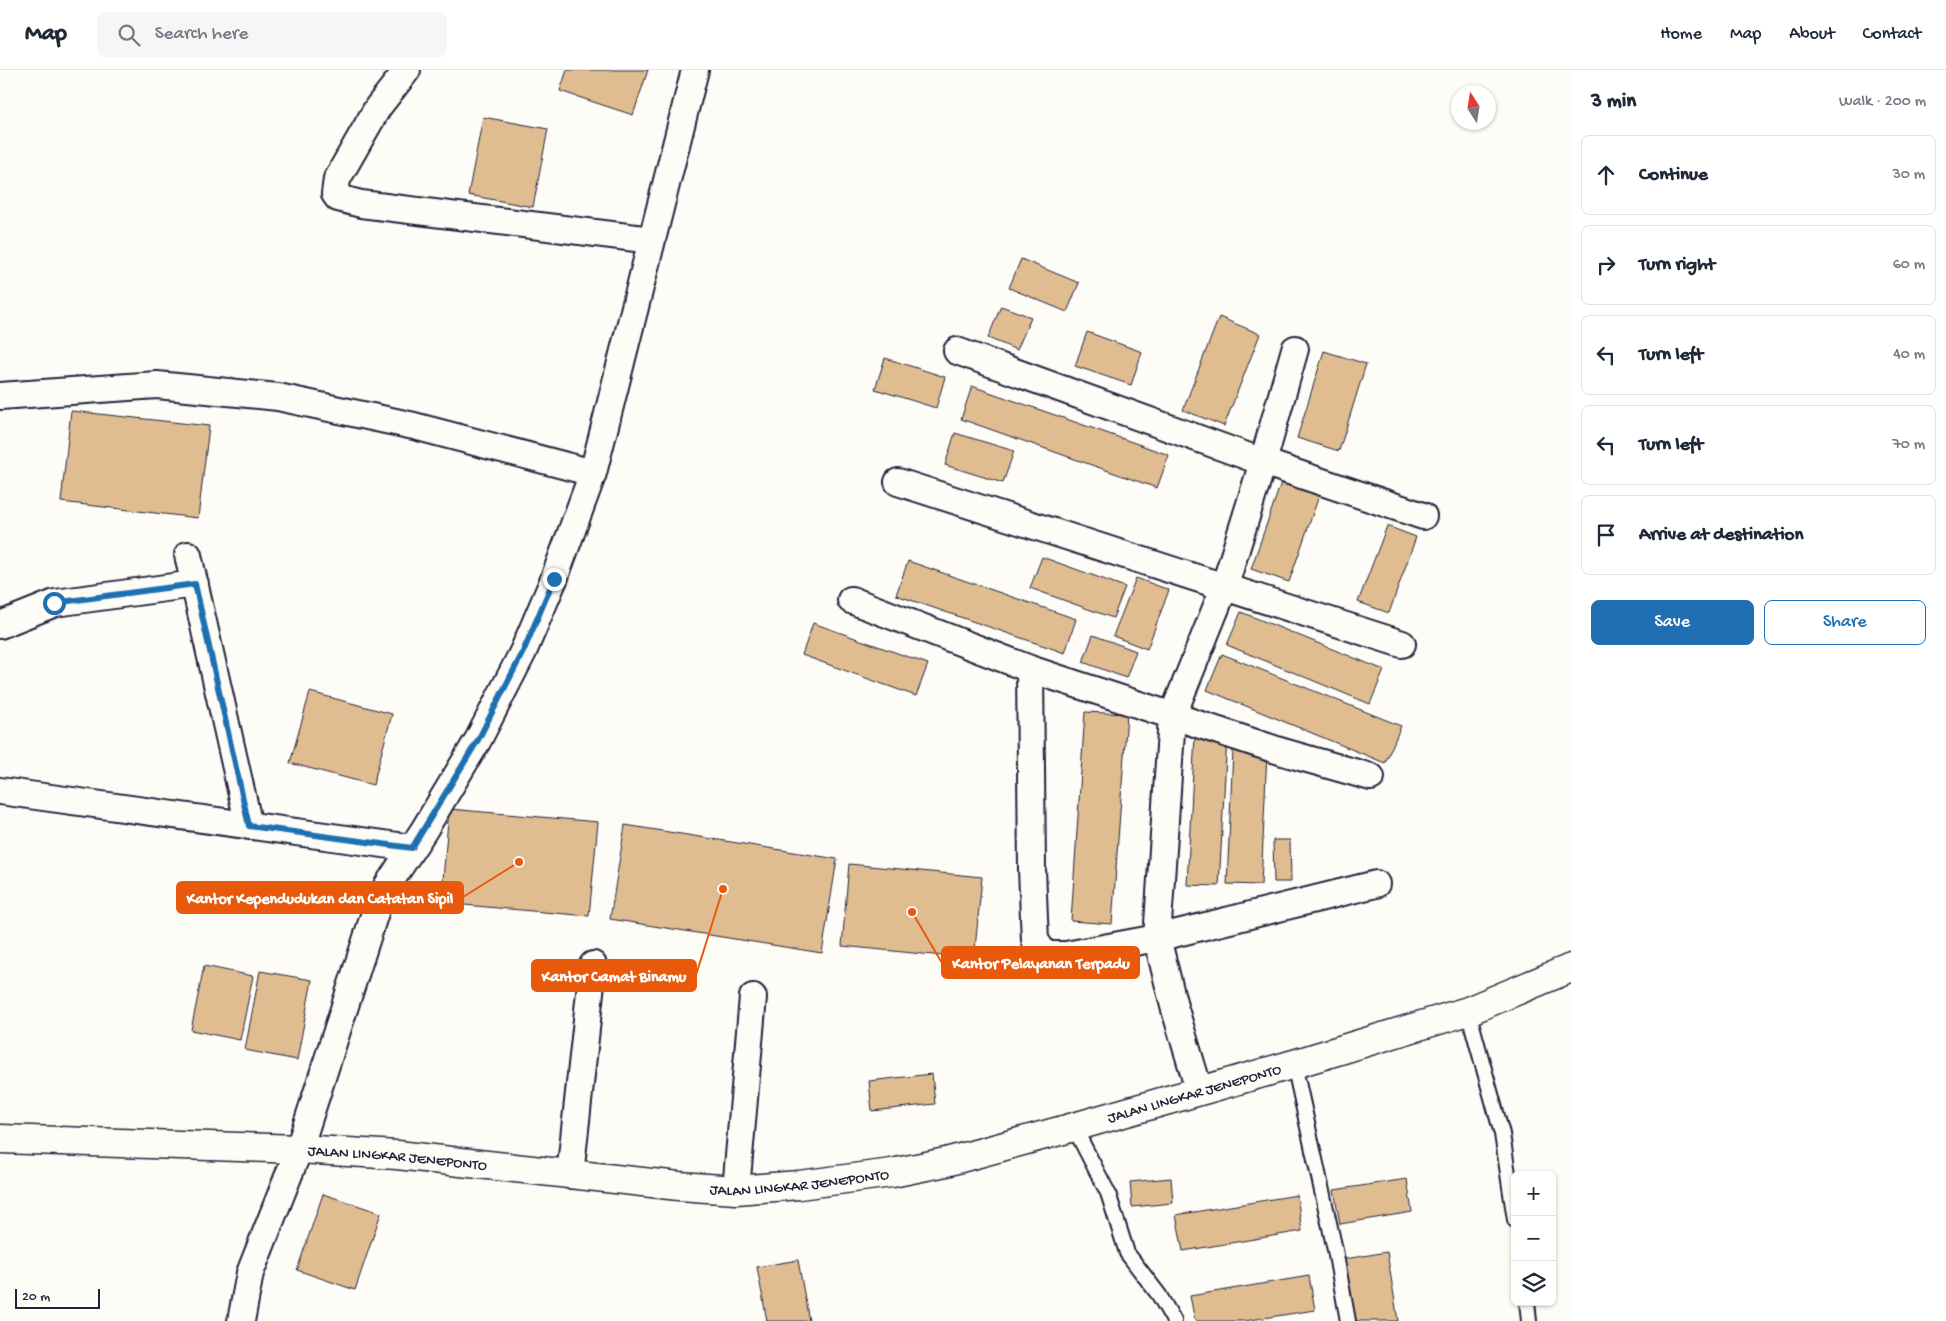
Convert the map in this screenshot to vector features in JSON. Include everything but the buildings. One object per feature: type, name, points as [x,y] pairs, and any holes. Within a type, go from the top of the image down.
[{"type":"main road","name":"JALAN LINGKAR JENEPONTO","points":[[0,1139],[299,1149],[456,1160],[570,1175],[736,1190],[799,1184],[892,1172],[946,1162],[1074,1127],[1294,1064],[1468,1010],[1571,968]]},
{"type":"street","points":[[407,70],[378,107],[337,179],[335,194],[338,198],[361,204],[652,240]]},
{"type":"street","points":[[241,1321],[250,1273],[299,1149],[380,897],[478,740],[523,652],[554,579],[593,474],[695,70]]},
{"type":"street","points":[[1199,1090],[1174,1006],[1157,938],[1172,717],[1224,588],[1263,462],[1295,349]]},
{"type":"street","points":[[957,351],[1263,462],[1423,516]]},
{"type":"street","points":[[0,396],[157,385],[278,397],[414,426],[593,474]]},
{"type":"street","points":[[898,482],[1402,644]]},
{"type":"street","points":[[188,555],[249,826]]},
{"type":"street","points":[[0,625],[54,603],[195,584]]},
{"type":"street","points":[[851,600],[1030,670],[1282,752],[1371,777]]},
{"type":"street","points":[[1030,670],[1032,869],[1035,940],[1045,955],[1066,955],[1157,938],[1376,884]]},
{"type":"street","points":[[0,791],[412,848]]},
{"type":"street","points":[[570,1175],[593,966]]},
{"type":"street","points":[[736,1190],[753,997]]},
{"type":"lane","points":[[1468,1010],[1502,1134],[1514,1216]]},
{"type":"lane","points":[[1294,1064],[1335,1250],[1348,1321]]},
{"type":"lane","points":[[1074,1127],[1108,1193],[1127,1253],[1159,1295],[1174,1321]]},
{"type":"lane","points":[[1528,1306],[1530,1321]]},
{"type":"place","name":"Kantor Kependudukan dan Catatan Sipil","points":[[519,862]]},
{"type":"place","name":"Kantor Camat Binamu","points":[[723,889]]},
{"type":"place","name":"Kantor Pelayanan Terpadu","points":[[912,912]]},
{"type":"route","points":[[54,603],[195,584],[249,826],[412,848],[478,740],[523,652],[554,579]]}]
